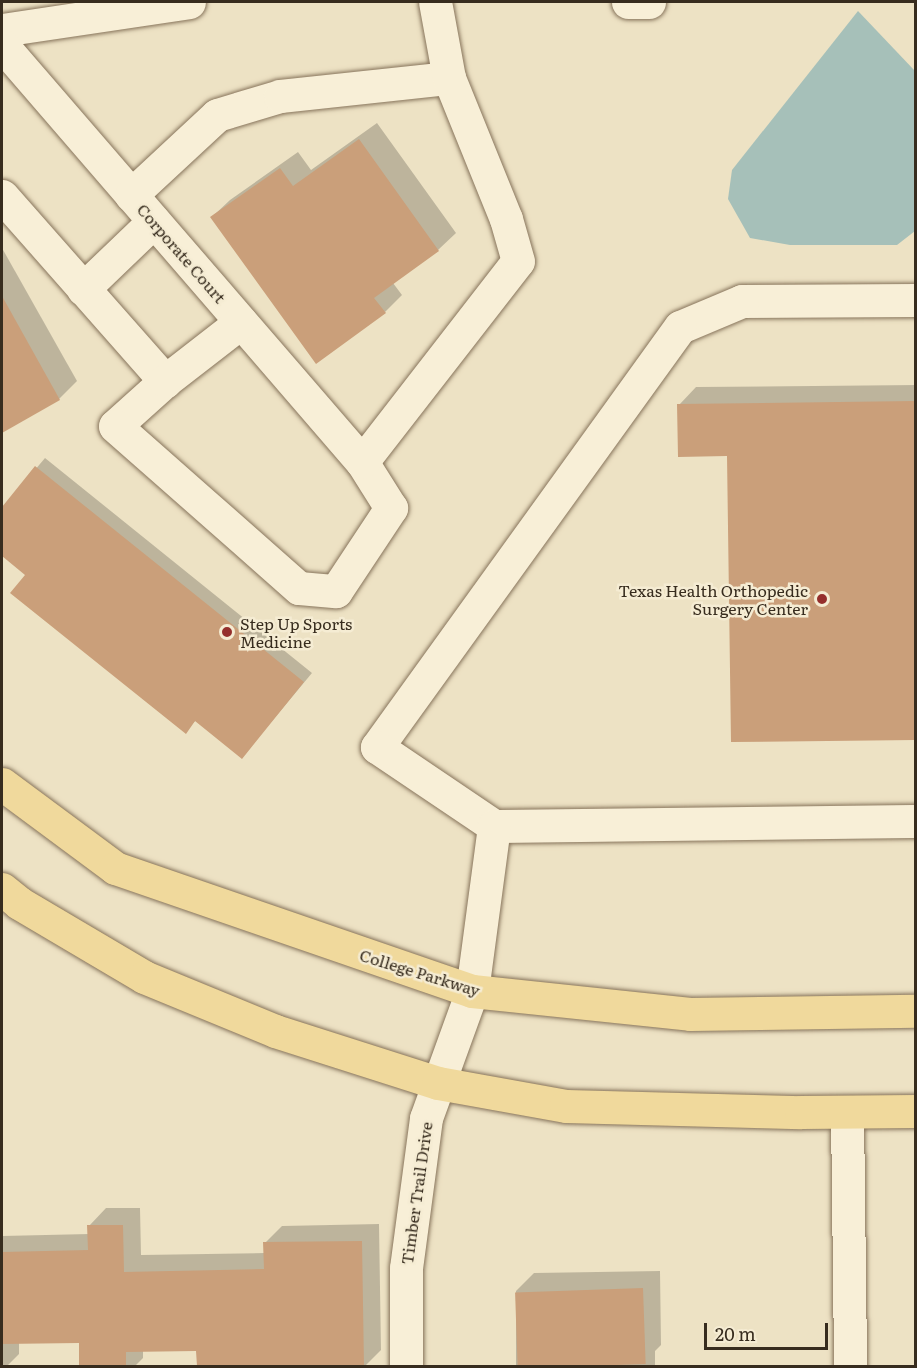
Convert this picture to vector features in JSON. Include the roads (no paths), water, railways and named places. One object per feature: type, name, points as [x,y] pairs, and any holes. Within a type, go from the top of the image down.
[{"type":"main road","name":"College Parkway","points":[[2,784],[116,868],[472,991],[690,1014],[915,1011]]},
{"type":"main road","points":[[2,889],[19,903],[144,977],[275,1031],[438,1083],[566,1106],[847,1112],[915,1111]]},
{"type":"street","points":[[2,30],[83,10],[189,2]]},
{"type":"street","points":[[362,462],[518,261],[506,219],[449,78],[435,2]]},
{"type":"street","points":[[628,2],[650,2]]},
{"type":"street","name":"Corporate Court","points":[[2,45],[362,462],[391,508],[336,591],[299,588],[115,426],[165,381]]},
{"type":"street","points":[[131,195],[217,115],[280,96],[449,78]]},
{"type":"street","points":[[2,196],[165,381],[241,322]]},
{"type":"street","points":[[83,289],[154,221]]},
{"type":"street","points":[[915,300],[742,301],[680,327],[377,747],[494,826],[915,821]]},
{"type":"street","name":"Timber Trail Drive","points":[[406,1366],[406,1268],[426,1118],[472,991],[494,826]]},
{"type":"street","points":[[847,1112],[850,1366]]},
{"type":"water","points":[[858,11],[915,71],[915,231],[897,245],[790,245],[750,238],[728,199],[732,170]]},
{"type":"place","name":"Texas Health Orthopedic Surgery Center","points":[[822,599]]},
{"type":"place","name":"Step Up Sports Medicine","points":[[227,632]]}]
